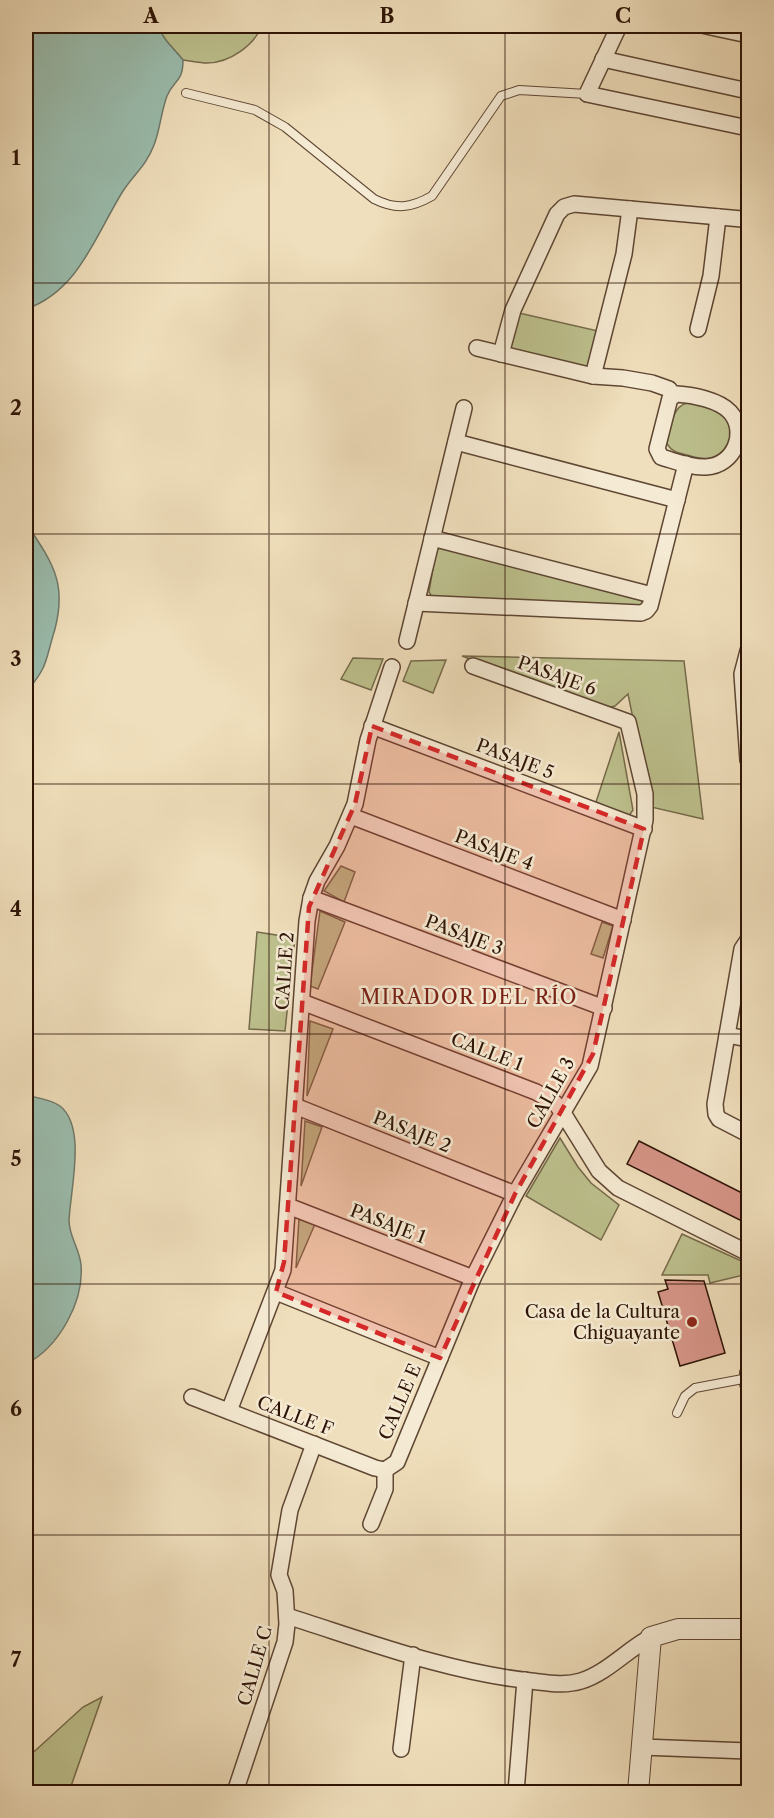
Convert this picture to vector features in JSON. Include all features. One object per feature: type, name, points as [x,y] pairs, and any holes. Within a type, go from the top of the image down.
[{"type":"street","points":[[619,26],[587,94],[748,128]]},
{"type":"street","points":[[706,26],[748,35]]},
{"type":"street","points":[[603,59],[748,91]]},
{"type":"street","points":[[501,354],[513,310],[560,210],[574,204],[742,219]]},
{"type":"street","points":[[593,376],[624,254],[630,209]]},
{"type":"street","points":[[698,329],[711,276],[718,217]]},
{"type":"street","points":[[477,348],[593,376],[652,383],[665,387],[674,395]]},
{"type":"street","points":[[682,394],[714,402],[725,408],[737,425],[743,444],[715,466],[703,467],[686,464],[661,457],[657,452],[669,402],[674,395],[682,394]]},
{"type":"street","points":[[407,641],[464,408]]},
{"type":"street","points":[[456,442],[677,500]]},
{"type":"street","points":[[416,603],[641,613],[648,609],[652,596],[686,464]]},
{"type":"street","points":[[432,538],[652,596]]},
{"type":"street","points":[[748,651],[745,674],[748,760]]},
{"type":"street","name":"PASAJE 6","points":[[473,666],[628,722]]},
{"type":"street","name":"CALLE 2","points":[[276,1292],[284,1262],[311,898],[317,881],[351,816],[359,790],[372,726],[392,667]]},
{"type":"street","name":"CALLE 3","points":[[440,1358],[473,1278],[515,1194],[590,1066],[644,829],[646,802],[628,722]]},
{"type":"street","name":"PASAJE 5","points":[[372,726],[644,829]]},
{"type":"street","name":"PASAJE 4","points":[[351,816],[623,920]]},
{"type":"street","name":"PASAJE 3","points":[[311,898],[604,1008]]},
{"type":"street","points":[[748,940],[742,950],[715,1109],[723,1122],[748,1134]]},
{"type":"street","name":"CALLE 1","points":[[302,1002],[526,1087],[555,1103],[599,1171],[618,1188],[748,1253]]},
{"type":"street","points":[[727,1035],[748,1039]]},
{"type":"street","name":"PASAJE 2","points":[[295,1106],[515,1194]]},
{"type":"street","name":"PASAJE 1","points":[[288,1206],[473,1278]]},
{"type":"street","points":[[229,1411],[276,1292],[440,1358]]},
{"type":"street","name":"CALLE E","points":[[385,1470],[397,1462],[440,1358]]},
{"type":"street","points":[[748,1373],[748,1384]]},
{"type":"street","name":"CALLE F","points":[[192,1397],[385,1470]]},
{"type":"street","name":"CALLE C","points":[[235,1792],[283,1653],[287,1616],[285,1591],[279,1575],[287,1523],[314,1444]]},
{"type":"street","points":[[371,1524],[386,1489],[385,1470]]},
{"type":"street","points":[[287,1616],[413,1655],[480,1672],[559,1684],[581,1681],[597,1674],[651,1637],[678,1629],[748,1629]]},
{"type":"street","points":[[638,1792],[651,1637]]},
{"type":"street","points":[[401,1749],[413,1655]]},
{"type":"street","points":[[516,1792],[525,1680]]},
{"type":"street","points":[[642,1748],[748,1751]]},
{"type":"lane","points":[[186,93],[255,110],[285,128],[374,199],[387,206],[402,207],[419,203],[432,196],[501,96],[519,90],[587,94]]},
{"type":"lane","points":[[677,1413],[685,1396],[695,1388],[748,1378]]},
{"type":"highlighted area","points":[[372,726],[644,829],[593,1054],[515,1194],[440,1358],[276,1292],[284,1262],[309,907],[355,804]]},
{"type":"green space","points":[[160,26],[262,26],[253,40],[240,52],[224,60],[207,63],[183,60],[165,39]]},
{"type":"green space","points":[[519,313],[598,331],[589,366],[584,367],[512,350],[510,345]]},
{"type":"green space","points":[[688,403],[713,408],[726,418],[731,431],[730,438],[723,451],[717,455],[707,459],[698,458],[676,452],[667,444],[670,425],[675,413],[678,408]]},
{"type":"green space","points":[[440,548],[639,597],[643,603],[641,606],[432,597],[429,592],[436,550]]},
{"type":"green space","points":[[462,656],[684,661],[703,819],[651,807],[628,694],[615,706],[602,709]]},
{"type":"green space","points":[[353,658],[383,659],[371,690],[341,679]]},
{"type":"green space","points":[[446,660],[433,693],[403,681],[411,661]]},
{"type":"green space","points":[[619,732],[633,810],[628,817],[596,802]]},
{"type":"green space","points":[[341,866],[355,872],[344,902],[324,891]]},
{"type":"green space","points":[[320,911],[345,922],[318,989],[310,986]]},
{"type":"green space","points":[[602,922],[613,926],[603,958],[591,954]]},
{"type":"green space","points":[[257,932],[295,938],[285,1031],[249,1029]]},
{"type":"green space","points":[[310,1021],[333,1029],[307,1096]]},
{"type":"green space","points":[[305,1121],[322,1127],[301,1186]]},
{"type":"green space","points":[[560,1138],[591,1183],[619,1205],[601,1240],[526,1196]]},
{"type":"green space","points":[[299,1218],[315,1224],[296,1268]]},
{"type":"green space","points":[[682,1234],[748,1264],[748,1274],[710,1283],[708,1275],[662,1275]]},
{"type":"green space","points":[[102,1697],[69,1792],[26,1792],[26,1759],[83,1707]]},
{"type":"shaded area","points":[[26,26],[160,26],[165,39],[183,60],[183,67],[180,77],[167,96],[151,152],[123,191],[84,259],[60,289],[44,301],[26,309]]},
{"type":"shaded area","points":[[26,523],[51,565],[59,591],[59,605],[57,621],[45,663],[39,676],[26,693]]},
{"type":"shaded area","points":[[26,1095],[48,1100],[60,1106],[68,1116],[73,1129],[75,1160],[69,1221],[79,1254],[81,1279],[74,1308],[59,1335],[49,1347],[26,1364]]},
{"type":"building","points":[[639,1141],[748,1196],[748,1224],[627,1164]]},
{"type":"building","name":"Casa de la Cultura Chiguayante","points":[[665,1280],[704,1281],[725,1353],[680,1366],[658,1292],[668,1289]]},
{"type":"place","name":"Casa de la Cultura Chiguayante","points":[[692,1322]]},
{"type":"district","name":"MIRADOR DEL RÍO","points":[[469,997]]}]
